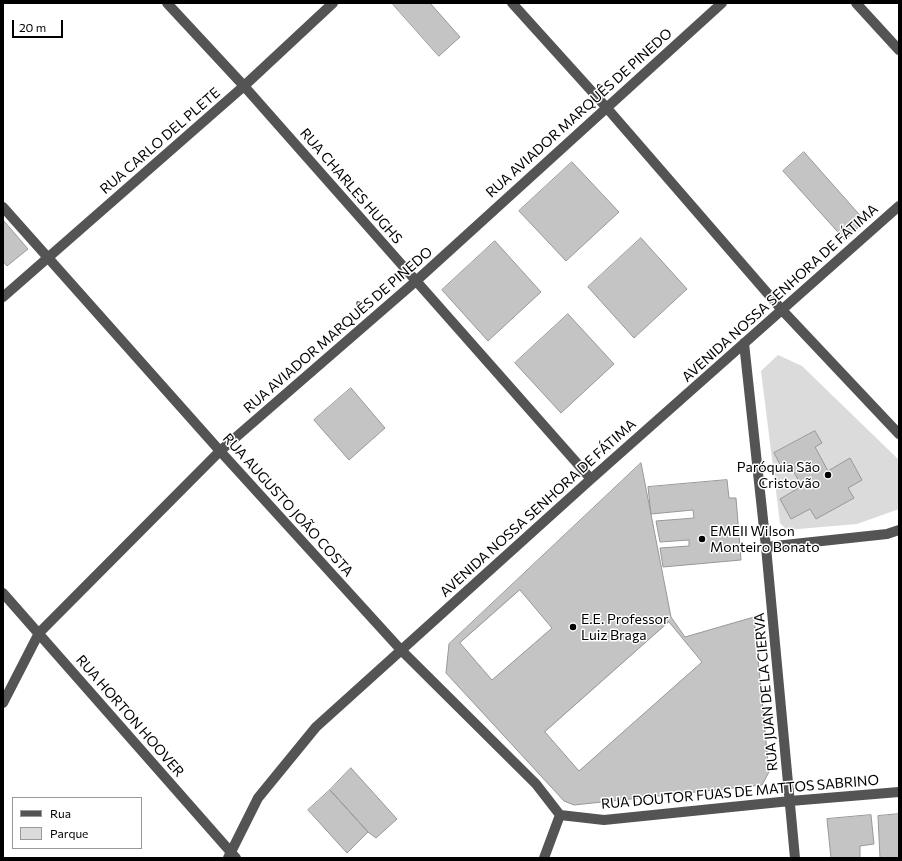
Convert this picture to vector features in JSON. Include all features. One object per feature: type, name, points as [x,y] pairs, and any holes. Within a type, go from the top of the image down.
[{"type":"street","name":"RUA CHARLES HUGHS","points":[[167,3],[244,86],[591,479]]},
{"type":"street","name":"RUA CARLO DEL PLETE","points":[[3,297],[244,86],[333,3]]},
{"type":"street","points":[[512,3],[606,107],[782,310],[899,434]]},
{"type":"street","name":"RUA AVIADOR MARQUÊS DE PINEDO","points":[[3,703],[39,633],[220,451],[416,281],[722,3]]},
{"type":"street","points":[[856,3],[899,50]]},
{"type":"street","name":"AVENIDA NOSSA SENHORA DE FÁTIMA","points":[[231,856],[258,798],[316,726],[591,479],[899,206]]},
{"type":"street","name":"RUA AUGUSTO JOÃO COSTA","points":[[3,207],[220,451],[402,650],[536,784],[560,815]]},
{"type":"street","name":"RUA JUAN DE LA CIERVA","points":[[744,343],[766,547],[795,858]]},
{"type":"street","points":[[766,547],[887,534],[899,530]]},
{"type":"street","name":"RUA HORTON HOOVER","points":[[3,593],[231,856]]},
{"type":"street","name":"RUA DOUTOR FUAS DE MATTOS SABRINO","points":[[560,815],[604,820],[790,801],[899,792]]},
{"type":"street","points":[[544,858],[560,815]]},
{"type":"green space","points":[[778,355],[802,366],[899,460],[899,509],[857,524],[787,530],[780,523],[761,371]]},
{"type":"building","points":[[392,3],[430,3],[460,37],[439,56]]},
{"type":"building","points":[[804,152],[865,221],[845,240],[783,171]]},
{"type":"building","points":[[572,162],[619,212],[566,261],[519,211]]},
{"type":"building","points":[[3,220],[28,249],[7,266],[3,261]]},
{"type":"building","points":[[641,238],[687,289],[634,338],[588,287]]},
{"type":"building","points":[[495,241],[541,292],[488,341],[442,290]]},
{"type":"building","points":[[568,314],[614,364],[561,413],[515,363]]},
{"type":"building","points":[[351,388],[385,428],[349,460],[314,420]]},
{"type":"building","name":"Paróquia São Cristovão","points":[[815,431],[822,443],[815,447],[828,471],[850,458],[862,480],[848,488],[854,498],[816,519],[810,509],[791,519],[780,499],[802,486],[789,464],[782,468],[774,453]]},
{"type":"building","name":"E.E. Professor Luiz Braga","points":[[641,463],[671,617],[685,637],[754,617],[769,772],[762,785],[574,805],[564,801],[446,673],[449,644]]},
{"type":"building","points":[[727,480],[729,498],[736,498],[741,560],[663,567],[660,548],[689,546],[689,540],[660,542],[656,521],[694,518],[693,510],[651,514],[648,487]]},
{"type":"building","points":[[520,590],[552,628],[492,680],[460,643]]},
{"type":"building","points":[[669,622],[702,662],[579,771],[545,732]]},
{"type":"building","points":[[351,768],[397,819],[376,838],[368,832],[330,790]]},
{"type":"building","points":[[330,790],[368,832],[347,853],[308,810]]},
{"type":"building","points":[[899,814],[899,858],[880,858],[878,816]]},
{"type":"building","points":[[871,815],[874,844],[860,846],[860,858],[831,858],[827,819]]},
{"type":"place","name":"Paróquia São Cristovão","points":[[828,475]]},
{"type":"place","name":"EMEII Wilson Monteiro Bonato","points":[[702,539]]},
{"type":"place","name":"E.E. Professor Luiz Braga","points":[[573,627]]}]
